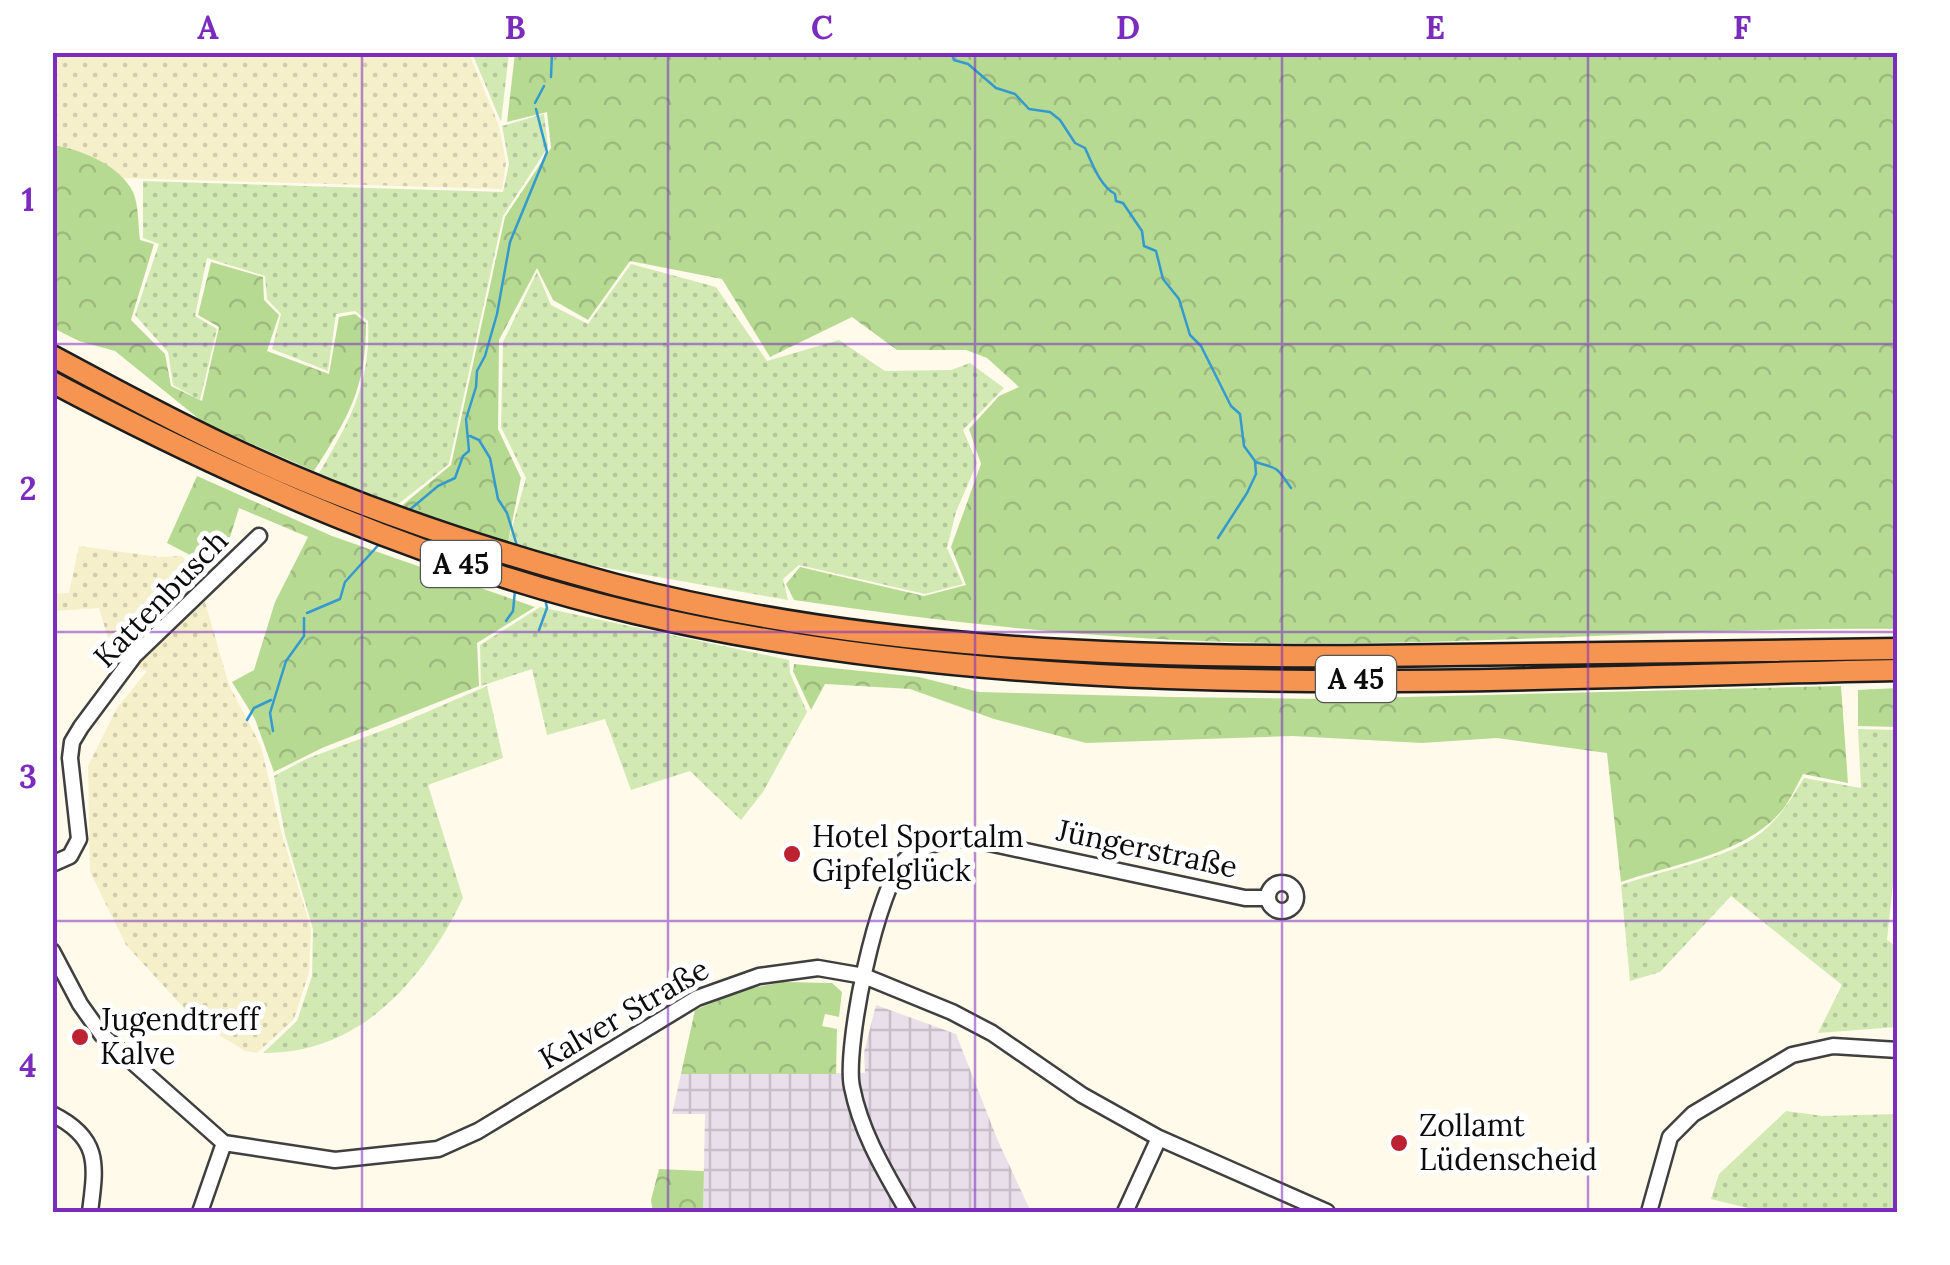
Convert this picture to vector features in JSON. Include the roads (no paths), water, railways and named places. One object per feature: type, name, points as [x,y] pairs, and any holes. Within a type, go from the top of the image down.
[{"type":"highway","name":"A 45","points":[[52,356],[239,452],[350,499],[478,545],[618,585],[819,625],[956,641],[1164,655],[1898,649]]},
{"type":"highway","name":"A 45","points":[[52,382],[232,473],[468,566],[630,612],[816,647],[909,660],[1050,672],[1200,678],[1360,680],[1898,670]]},
{"type":"street","name":"Kattenbusch","points":[[52,864],[70,856],[79,839],[70,758],[72,742],[134,656],[260,536]]},
{"type":"street","name":"Jüngerstraße","points":[[908,1212],[864,1129],[851,1084],[852,1027],[886,892],[898,868],[918,851],[946,840],[970,839],[1245,898],[1268,898]]},
{"type":"street","points":[[52,951],[80,1004],[102,1035],[224,1143],[200,1212]]},
{"type":"street","name":"Kalver Straße","points":[[224,1143],[335,1160],[438,1149],[478,1131],[716,990],[759,976],[818,968],[864,976],[914,994],[983,1028],[1082,1094],[1159,1138],[1327,1212]]},
{"type":"street","points":[[1649,1212],[1670,1138],[1692,1114],[1792,1055],[1834,1046],[1898,1050]]},
{"type":"street","points":[[52,1114],[73,1125],[92,1152],[95,1172],[90,1212]]},
{"type":"street","points":[[1125,1212],[1159,1138]]},
{"type":"waterway","points":[[551,77],[552,52]]},
{"type":"waterway","points":[[951,52],[954,60],[968,64],[996,88],[1015,94],[1029,109],[1050,112],[1060,120],[1075,143],[1085,148],[1101,180],[1142,231],[1144,246],[1156,251],[1163,279],[1179,299],[1190,335],[1201,346],[1231,406],[1240,414],[1244,446],[1255,461],[1256,474],[1247,493],[1218,538]]},
{"type":"waterway","points":[[535,103],[544,86]]},
{"type":"waterway","points":[[407,512],[438,486],[455,478],[463,456],[469,451],[466,419],[477,371],[497,314],[510,242],[547,152],[536,109]]},
{"type":"waterway","points":[[470,436],[479,440],[490,458],[498,499],[507,513],[518,549]]},
{"type":"waterway","points":[[1255,462],[1276,469],[1291,488]]},
{"type":"waterway","points":[[307,613],[340,599],[345,582],[382,541]]},
{"type":"waterway","points":[[506,621],[513,611],[515,590]]},
{"type":"waterway","points":[[539,630],[547,608],[545,598]]},
{"type":"waterway","points":[[273,731],[270,713],[286,661],[304,636],[304,618]]},
{"type":"waterway","points":[[247,720],[254,708],[271,700]]},
{"type":"place","name":"Hotel Sportalm Gipfelglück","points":[[792,854]]},
{"type":"place","name":"Jugendtreff Kalve","points":[[80,1037]]},
{"type":"place","name":"Zollamt Lüdenscheid","points":[[1399,1143]]}]
